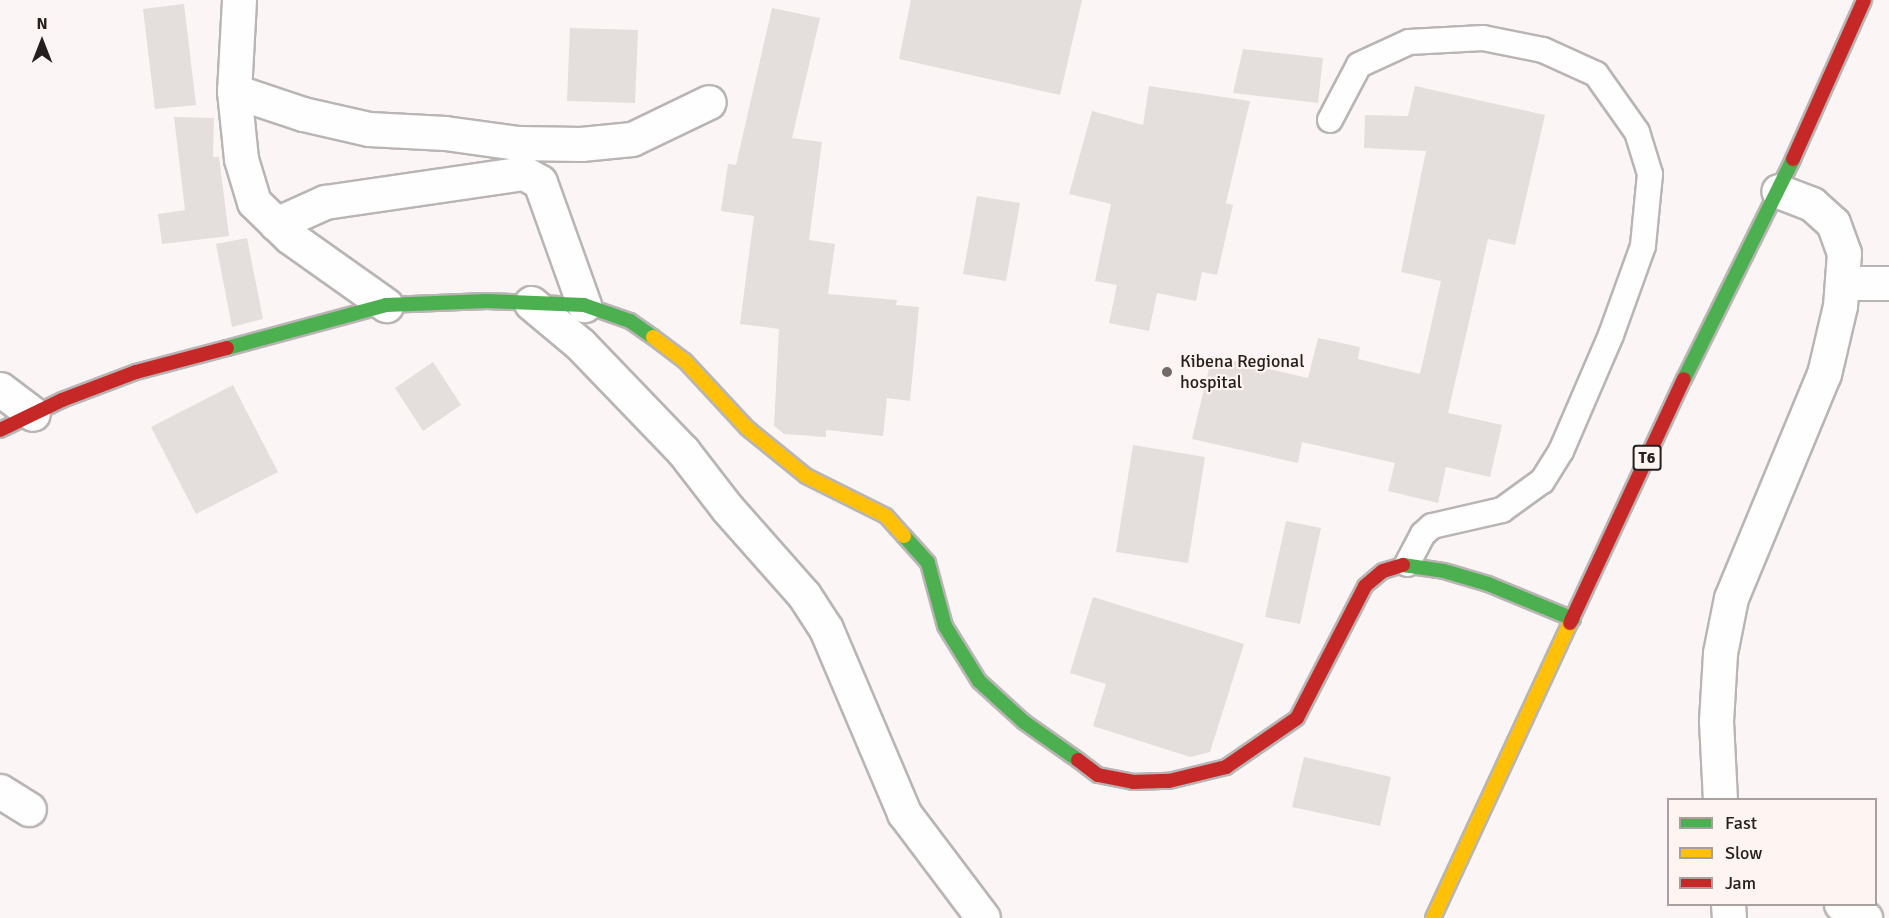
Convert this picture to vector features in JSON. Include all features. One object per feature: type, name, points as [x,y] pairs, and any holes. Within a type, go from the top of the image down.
[{"type":"main road","name":"T6","points":[[1433,918],[1701,344],[1778,191],[1864,0]]},
{"type":"main road","points":[[0,430],[136,372],[386,305],[531,303],[584,305],[630,321],[685,361],[747,428],[806,476],[886,516],[928,563],[945,626],[979,681],[1024,722],[1098,775],[1133,782],[1169,781],[1226,767],[1297,718],[1365,586],[1383,571],[1407,564],[1488,584],[1573,619]]},
{"type":"street","points":[[239,0],[234,91],[241,159],[254,202],[276,224],[386,305]]},
{"type":"street","points":[[234,91],[303,114],[369,129],[445,133],[518,143],[581,144],[632,139],[709,102]]},
{"type":"street","points":[[276,224],[325,202],[524,173],[540,182],[584,305]]},
{"type":"street","points":[[1720,798],[1716,721],[1720,653],[1731,598],[1824,374],[1842,283],[1844,252],[1833,223],[1812,204],[1778,191]]},
{"type":"street","points":[[1842,283],[1889,283]]},
{"type":"street","points":[[531,303],[580,344],[683,451],[727,508],[804,594],[826,629],[904,813],[983,918]]},
{"type":"street","points":[[0,389],[33,414]]},
{"type":"street","points":[[0,791],[29,809]]},
{"type":"street","points":[[1845,906],[1866,918]]},
{"type":"lane","points":[[1330,120],[1359,65],[1409,42],[1483,38],[1543,50],[1596,74],[1637,132],[1650,174],[1643,246],[1611,335],[1555,461],[1542,481],[1502,510],[1432,526],[1423,534],[1407,564]]},
{"type":"building","points":[[911,0],[1082,0],[1060,95],[899,59]]},
{"type":"building","points":[[184,4],[196,105],[155,109],[143,9]]},
{"type":"building","points":[[772,8],[820,18],[792,138],[822,142],[809,240],[835,244],[828,294],[897,300],[896,305],[919,307],[910,401],[887,398],[883,436],[826,430],[826,437],[784,434],[774,426],[779,329],[740,324],[754,216],[721,211],[728,164],[736,165]]},
{"type":"building","points":[[570,28],[638,30],[635,103],[567,101]]},
{"type":"building","points":[[1243,49],[1323,58],[1318,103],[1233,93]]},
{"type":"building","points":[[1149,86],[1250,101],[1226,203],[1233,205],[1217,275],[1202,272],[1196,301],[1157,293],[1149,331],[1109,323],[1117,285],[1095,281],[1111,204],[1069,194],[1092,111],[1143,125]]},
{"type":"building","points":[[1415,86],[1545,115],[1515,245],[1488,239],[1448,413],[1502,425],[1490,477],[1446,467],[1438,503],[1388,491],[1395,463],[1302,442],[1298,463],[1192,439],[1212,356],[1308,378],[1318,338],[1360,347],[1358,359],[1420,374],[1441,281],[1401,272],[1426,151],[1364,148],[1365,115],[1408,116]]},
{"type":"building","points":[[174,117],[214,118],[213,157],[219,157],[229,236],[162,244],[158,214],[185,210]]},
{"type":"building","points":[[977,196],[1020,203],[1006,281],[963,274]]},
{"type":"building","points":[[247,238],[263,319],[232,327],[216,244]]},
{"type":"building","points":[[433,362],[461,405],[423,431],[395,388]]},
{"type":"building","points":[[233,385],[278,472],[196,514],[151,427]]},
{"type":"building","points":[[1133,445],[1205,457],[1188,563],[1116,552]]},
{"type":"building","points":[[1286,521],[1321,528],[1300,624],[1265,617]]},
{"type":"building","points":[[1093,597],[1244,644],[1210,752],[1190,757],[1093,726],[1106,684],[1070,673]]},
{"type":"building","points":[[1304,757],[1391,777],[1380,826],[1292,807]]},
{"type":"traffic: fast","points":[[1684,379],[1793,159]]},
{"type":"traffic: fast","points":[[227,348],[386,305],[487,301],[584,305],[630,321],[653,337]]},
{"type":"traffic: fast","points":[[904,536],[928,563],[945,626],[979,681],[1024,722],[1078,760]]},
{"type":"traffic: fast","points":[[1403,565],[1444,571],[1488,584],[1573,619]]},
{"type":"traffic: slow","points":[[653,337],[685,361],[747,428],[806,476],[886,516],[904,536]]},
{"type":"traffic: slow","points":[[1433,918],[1570,623]]},
{"type":"traffic: jam","points":[[1793,159],[1864,0]]},
{"type":"traffic: jam","points":[[0,430],[62,400],[136,372],[227,348]]},
{"type":"traffic: jam","points":[[1570,623],[1684,379]]},
{"type":"traffic: jam","points":[[1078,760],[1098,775],[1133,782],[1169,781],[1226,767],[1297,718],[1365,586],[1383,571],[1403,565]]},
{"type":"place","name":"Kibena Regional hospital","points":[[1167,372]]}]
